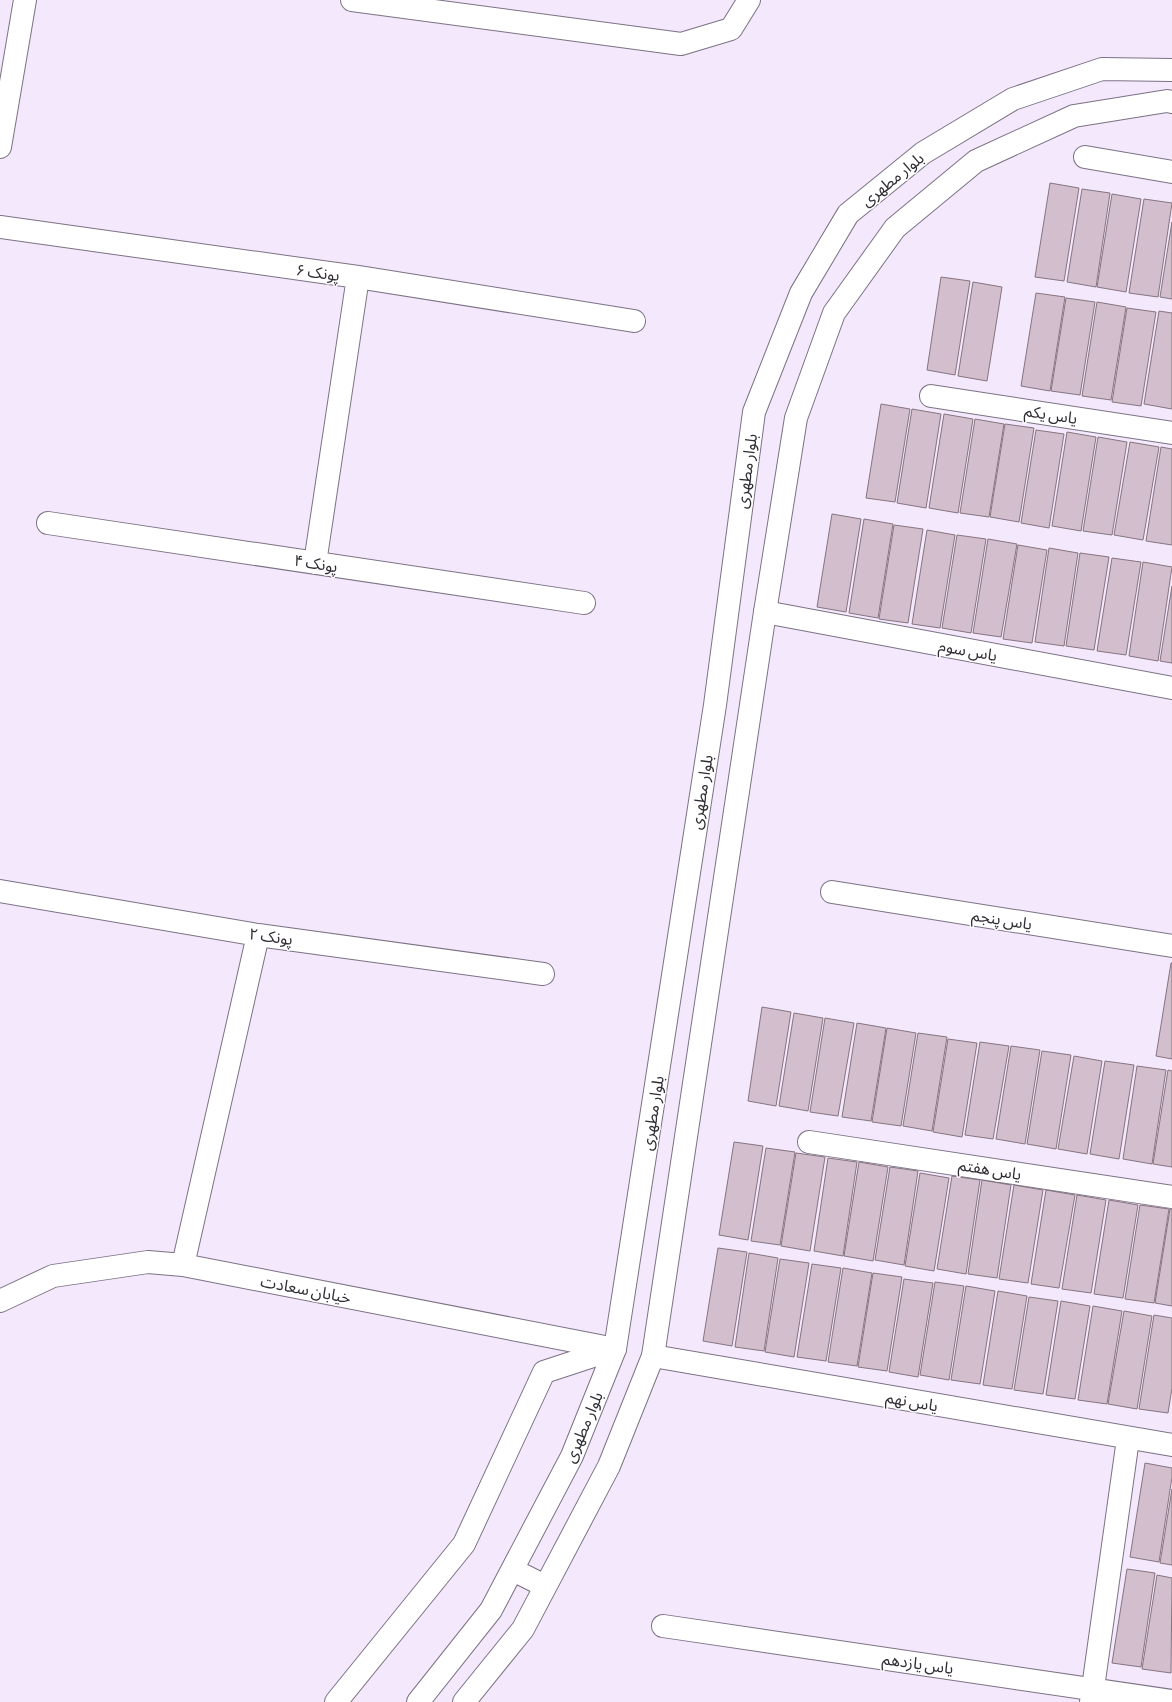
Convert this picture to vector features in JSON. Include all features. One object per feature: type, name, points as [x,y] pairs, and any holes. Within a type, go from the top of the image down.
[{"type":"street","points":[[0,147],[25,0]]},
{"type":"street","points":[[352,0],[681,44],[731,29],[749,0]]},
{"type":"street","name":"بلوار مطهری","points":[[418,1702],[491,1610],[572,1456],[615,1349],[715,705],[754,412],[801,293],[848,214],[923,153],[1013,99],[1102,69],[1172,70]]},
{"type":"street","points":[[464,1702],[523,1629],[609,1466],[653,1356],[764,612],[796,418],[834,313],[895,228],[976,161],[1074,116],[1167,101],[1172,102]]},
{"type":"street","points":[[1085,157],[1172,172]]},
{"type":"street","name":"پونک ۶","points":[[0,227],[358,277],[634,321]]},
{"type":"street","points":[[315,563],[358,277]]},
{"type":"street","name":"یاس یکم","points":[[930,396],[1172,433]]},
{"type":"street","name":"پونک ۴","points":[[48,523],[584,603]]},
{"type":"street","name":"یاس سوم","points":[[764,612],[1172,688]]},
{"type":"street","name":"پونک ۲","points":[[0,891],[258,935],[543,974]]},
{"type":"street","name":"یاس پنجم","points":[[832,892],[1172,946]]},
{"type":"street","points":[[183,1265],[258,935]]},
{"type":"street","name":"یاس هفتم","points":[[808,1142],[1172,1197]]},
{"type":"street","name":"خیابان سعادت","points":[[0,1301],[53,1276],[148,1262],[183,1265],[615,1349]]},
{"type":"street","points":[[336,1702],[464,1544],[544,1372],[615,1349]]},
{"type":"street","name":"یاس نهم","points":[[653,1356],[1128,1439],[1172,1445]]},
{"type":"street","points":[[1092,1696],[1128,1439]]},
{"type":"street","points":[[513,1570],[545,1586]]},
{"type":"street","name":"یاس یازدهم","points":[[663,1626],[1092,1696],[1172,1701]]},
{"type":"building","points":[[1050,183],[1079,188],[1064,281],[1035,277]]},
{"type":"building","points":[[1082,189],[1110,193],[1096,287],[1067,282]]},
{"type":"building","points":[[1112,194],[1141,199],[1126,292],[1097,287]]},
{"type":"building","points":[[1144,199],[1172,203],[1158,297],[1129,293]]},
{"type":"building","points":[[1172,222],[1172,299],[1160,297]]},
{"type":"building","points":[[941,277],[970,281],[955,375],[927,370]]},
{"type":"building","points":[[973,282],[1002,287],[987,381],[958,376]]},
{"type":"building","points":[[1036,293],[1065,297],[1050,391],[1021,386]]},
{"type":"building","points":[[1066,298],[1095,302],[1080,395],[1051,391]]},
{"type":"building","points":[[1097,302],[1126,307],[1111,400],[1082,396]]},
{"type":"building","points":[[1127,308],[1156,312],[1141,406],[1112,402]]},
{"type":"building","points":[[1159,311],[1172,313],[1172,409],[1144,404]]},
{"type":"building","points":[[881,404],[910,409],[895,502],[866,498]]},
{"type":"building","points":[[912,409],[941,414],[926,508],[897,503]]},
{"type":"building","points":[[944,414],[973,419],[958,513],[929,508]]},
{"type":"building","points":[[975,419],[1004,424],[989,517],[960,513]]},
{"type":"building","points":[[1005,424],[1034,428],[1019,522],[990,517]]},
{"type":"building","points":[[1036,430],[1064,434],[1049,528],[1021,523]]},
{"type":"building","points":[[1067,432],[1096,437],[1081,531],[1052,526]]},
{"type":"building","points":[[1098,437],[1127,442],[1112,535],[1083,531]]},
{"type":"building","points":[[1130,442],[1159,447],[1143,540],[1114,535]]},
{"type":"building","points":[[1161,447],[1172,449],[1172,545],[1146,541]]},
{"type":"building","points":[[832,514],[861,519],[846,612],[817,607]]},
{"type":"building","points":[[864,519],[893,524],[878,618],[849,613]]},
{"type":"building","points":[[894,525],[923,529],[908,623],[879,619]]},
{"type":"building","points":[[927,530],[955,535],[940,628],[912,624]]},
{"type":"building","points":[[957,535],[986,539],[971,633],[942,628]]},
{"type":"building","points":[[988,539],[1017,544],[1001,637],[973,633]]},
{"type":"building","points":[[1018,545],[1047,550],[1032,643],[1003,639]]},
{"type":"building","points":[[1049,548],[1078,553],[1064,646],[1035,642]]},
{"type":"building","points":[[1080,553],[1109,557],[1094,650],[1066,646]]},
{"type":"building","points":[[1112,558],[1141,562],[1126,655],[1097,651]]},
{"type":"building","points":[[1143,562],[1172,567],[1158,661],[1129,656]]},
{"type":"building","points":[[1172,586],[1172,663],[1160,661]]},
{"type":"building","points":[[1172,963],[1172,1059],[1156,1056]]},
{"type":"building","points":[[762,1007],[791,1012],[776,1106],[748,1101]]},
{"type":"building","points":[[794,1013],[823,1018],[808,1111],[779,1106]]},
{"type":"building","points":[[825,1018],[854,1023],[838,1116],[810,1112]]},
{"type":"building","points":[[857,1023],[886,1028],[871,1121],[842,1117]]},
{"type":"building","points":[[887,1028],[916,1033],[901,1126],[872,1122]]},
{"type":"building","points":[[918,1033],[947,1037],[932,1131],[903,1126]]},
{"type":"building","points":[[948,1039],[977,1043],[962,1137],[933,1132]]},
{"type":"building","points":[[980,1042],[1009,1046],[993,1139],[965,1135]]},
{"type":"building","points":[[1011,1046],[1040,1050],[1025,1144],[996,1139]]},
{"type":"building","points":[[1042,1051],[1071,1055],[1056,1149],[1027,1144]]},
{"type":"building","points":[[1074,1056],[1102,1061],[1087,1154],[1058,1149]]},
{"type":"building","points":[[1105,1061],[1134,1065],[1119,1159],[1090,1154]]},
{"type":"building","points":[[1137,1066],[1166,1070],[1152,1164],[1123,1159]]},
{"type":"building","points":[[1168,1070],[1172,1071],[1172,1167],[1153,1164]]},
{"type":"building","points":[[734,1142],[763,1146],[748,1240],[719,1235]]},
{"type":"building","points":[[766,1148],[795,1152],[780,1245],[751,1241]]},
{"type":"building","points":[[796,1153],[825,1157],[810,1251],[781,1246]]},
{"type":"building","points":[[828,1158],[857,1162],[843,1256],[814,1251]]},
{"type":"building","points":[[859,1162],[888,1167],[873,1261],[844,1256]]},
{"type":"building","points":[[890,1167],[918,1171],[904,1265],[875,1260]]},
{"type":"building","points":[[920,1173],[949,1178],[934,1271],[905,1266]]},
{"type":"building","points":[[952,1176],[980,1180],[966,1274],[937,1269]]},
{"type":"building","points":[[982,1180],[1011,1185],[997,1278],[968,1274]]},
{"type":"building","points":[[1014,1185],[1043,1190],[1028,1283],[999,1279]]},
{"type":"building","points":[[1046,1190],[1075,1195],[1059,1288],[1031,1284]]},
{"type":"building","points":[[1077,1195],[1106,1200],[1091,1293],[1062,1289]]},
{"type":"building","points":[[1109,1200],[1138,1205],[1123,1298],[1094,1294]]},
{"type":"building","points":[[1140,1205],[1169,1209],[1154,1303],[1125,1299]]},
{"type":"building","points":[[1170,1209],[1172,1210],[1172,1306],[1155,1303]]},
{"type":"building","points":[[718,1248],[747,1252],[732,1346],[703,1341]]},
{"type":"building","points":[[749,1253],[778,1258],[764,1351],[735,1347]]},
{"type":"building","points":[[780,1259],[809,1263],[794,1357],[765,1352]]},
{"type":"building","points":[[812,1264],[841,1268],[826,1361],[797,1357]]},
{"type":"building","points":[[843,1268],[872,1273],[857,1366],[828,1362]]},
{"type":"building","points":[[873,1273],[902,1277],[887,1371],[858,1367]]},
{"type":"building","points":[[904,1279],[933,1283],[918,1377],[889,1372]]},
{"type":"building","points":[[935,1282],[964,1286],[949,1380],[920,1375]]},
{"type":"building","points":[[966,1286],[995,1291],[980,1384],[951,1380]]},
{"type":"building","points":[[998,1291],[1027,1296],[1012,1389],[983,1385]]},
{"type":"building","points":[[1029,1297],[1058,1301],[1043,1394],[1014,1390]]},
{"type":"building","points":[[1061,1301],[1090,1306],[1075,1399],[1046,1395]]},
{"type":"building","points":[[1093,1306],[1122,1311],[1107,1404],[1078,1400]]},
{"type":"building","points":[[1124,1311],[1152,1316],[1137,1409],[1108,1404]]},
{"type":"building","points":[[1154,1315],[1172,1318],[1172,1388],[1168,1413],[1139,1409]]},
{"type":"building","points":[[1145,1463],[1172,1468],[1172,1477],[1159,1562],[1130,1557]]},
{"type":"building","points":[[1172,1489],[1172,1565],[1160,1563]]},
{"type":"building","points":[[1127,1569],[1155,1573],[1141,1667],[1112,1663]]},
{"type":"building","points":[[1157,1575],[1172,1578],[1171,1673],[1142,1669]]}]
